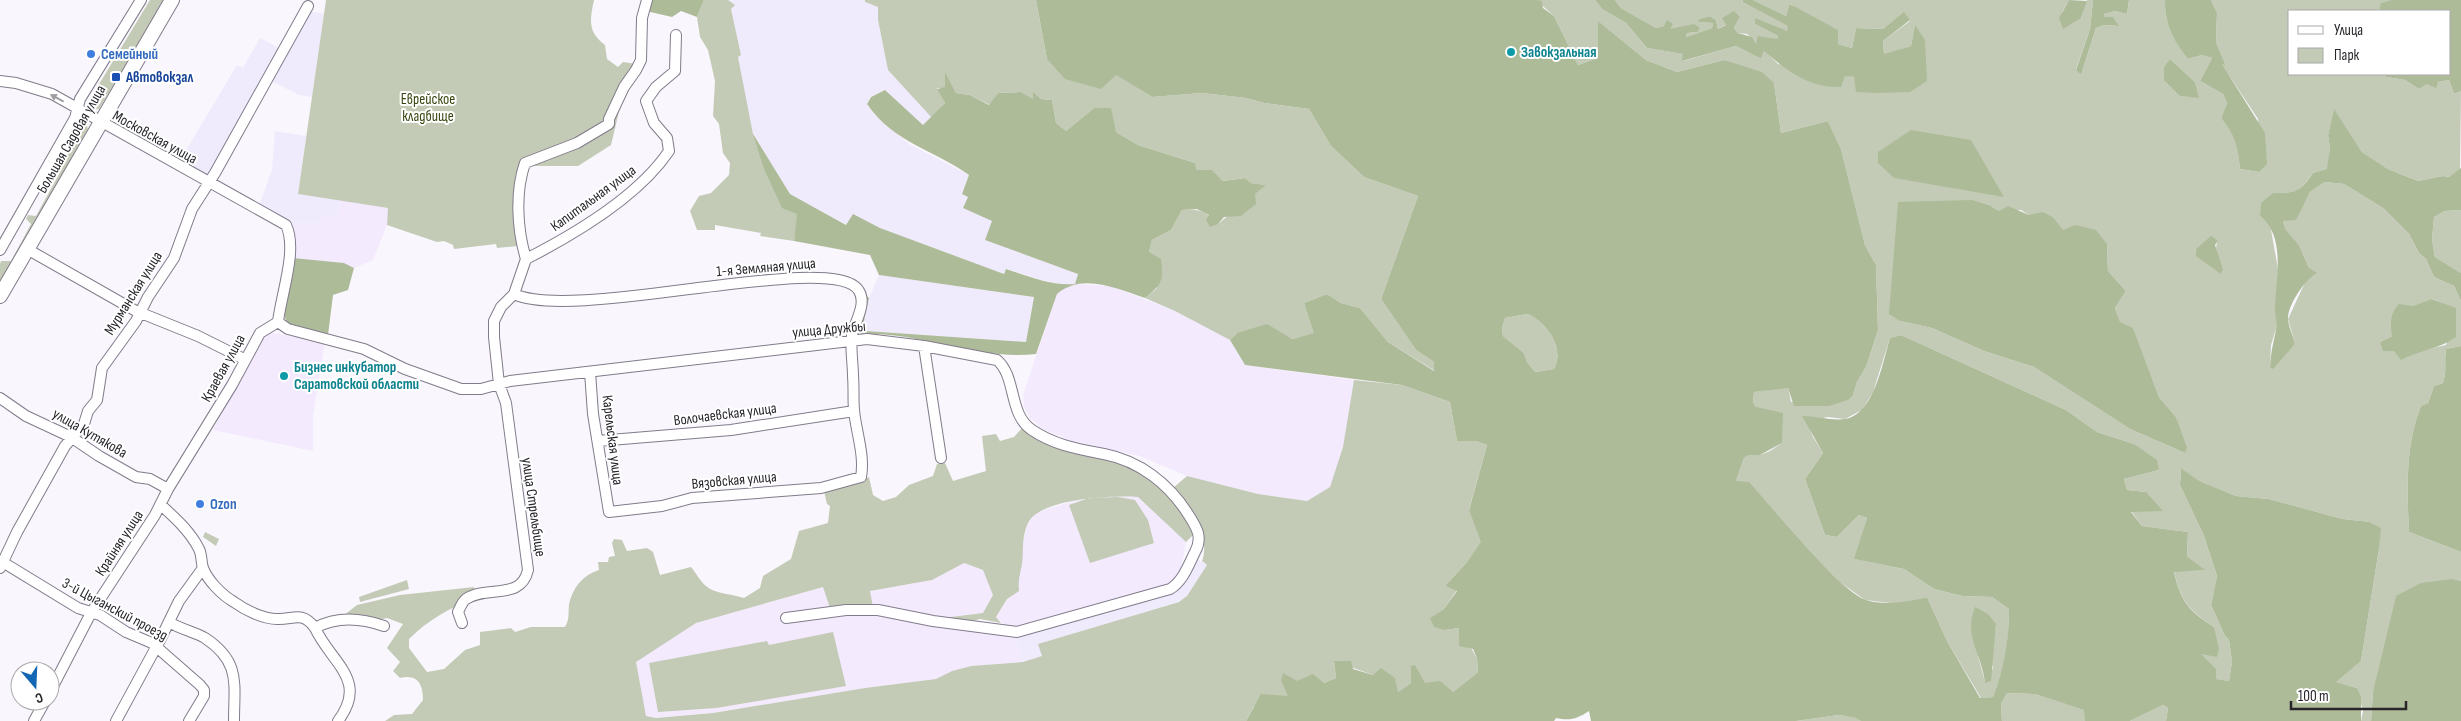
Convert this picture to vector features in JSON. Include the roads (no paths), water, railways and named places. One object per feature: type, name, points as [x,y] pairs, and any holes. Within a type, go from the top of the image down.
[{"type":"main road","name":"Большая Садовая улица","points":[[0,296],[172,0]]},
{"type":"street","points":[[0,250],[75,118],[84,91],[141,0]]},
{"type":"street","points":[[499,384],[494,321],[501,307],[514,294],[526,259],[518,202],[521,174],[525,162],[577,143],[610,124],[609,119],[624,87],[641,60],[642,18],[647,0]]},
{"type":"street","name":"Мурманская улица","points":[[1,564],[71,436],[84,424],[88,411],[97,400],[102,368],[141,313],[148,297],[174,258],[192,209],[209,183],[308,6]]},
{"type":"street","name":"Капитальная улица","points":[[526,259],[560,242],[610,207],[637,186],[669,151],[666,138],[654,123],[646,102],[656,87],[675,70],[676,35]]},
{"type":"street","name":"Московская улица","points":[[0,81],[37,89],[77,108],[99,123],[279,220],[289,232],[290,256],[278,322]]},
{"type":"street","points":[[27,249],[141,313],[198,336],[244,359]]},
{"type":"street","name":"1-я Земляная улица","points":[[514,294],[521,297],[548,300],[616,299],[739,283],[824,277],[845,281],[854,285],[860,292],[862,301],[852,340],[854,411],[861,460],[861,478]]},
{"type":"street","name":"Краевая улица","points":[[168,489],[232,385],[244,359],[260,333],[278,322]]},
{"type":"street","name":"улица Дружбы","points":[[278,322],[288,329],[364,349],[405,369],[443,384],[471,390],[499,384],[590,372],[867,339],[924,346],[997,360],[1003,365],[1018,411],[1026,425],[1054,442],[1068,447],[1125,459],[1147,470],[1181,503],[1200,537],[1200,544],[1177,585],[1170,589],[1017,632],[960,626],[878,610],[846,610],[786,618]]},
{"type":"street","points":[[924,346],[941,458]]},
{"type":"street","name":"Карельская улица","points":[[590,372],[609,512]]},
{"type":"street","name":"улица Стрельбище","points":[[462,623],[458,612],[464,600],[475,595],[519,587],[526,579],[528,570],[506,403],[499,384]]},
{"type":"street","name":"улица Кутякова","points":[[0,398],[26,416],[71,436],[98,456],[136,477],[150,479],[168,489]]},
{"type":"street","name":"Волочаевская улица","points":[[598,441],[731,430],[854,411]]},
{"type":"street","name":"Вязовская улица","points":[[609,512],[662,506],[692,498],[821,488],[861,478]]},
{"type":"street","name":"Крайняя улица","points":[[60,673],[91,613],[161,505],[168,489]]},
{"type":"street","points":[[161,505],[185,527],[200,550],[203,568],[220,591],[234,602],[262,616],[277,620],[300,616],[311,623],[351,684],[351,697],[338,721]]},
{"type":"street","name":"3-й Цыганский проезд","points":[[1,564],[78,608],[100,615],[126,632],[157,647],[200,685],[204,696],[189,721]]},
{"type":"street","points":[[116,721],[157,647],[179,601],[203,568]]},
{"type":"street","points":[[314,628],[329,621],[348,619],[366,620],[384,626]]},
{"type":"street","points":[[169,622],[182,630],[204,637],[225,654],[235,674],[234,721]]},
{"type":"place","name":"Завокзальная","points":[[1511,52]]},
{"type":"place","name":"Семейный","points":[[91,54]]},
{"type":"place","name":"Автовокзал","points":[[116,77]]},
{"type":"place","name":"Бизнес инкубатор Саратовской области","points":[[284,376]]},
{"type":"place","name":"Ozon","points":[[200,504]]},
{"type":"park label","name":"Еврейское кладбище","points":[[428,108]]}]
